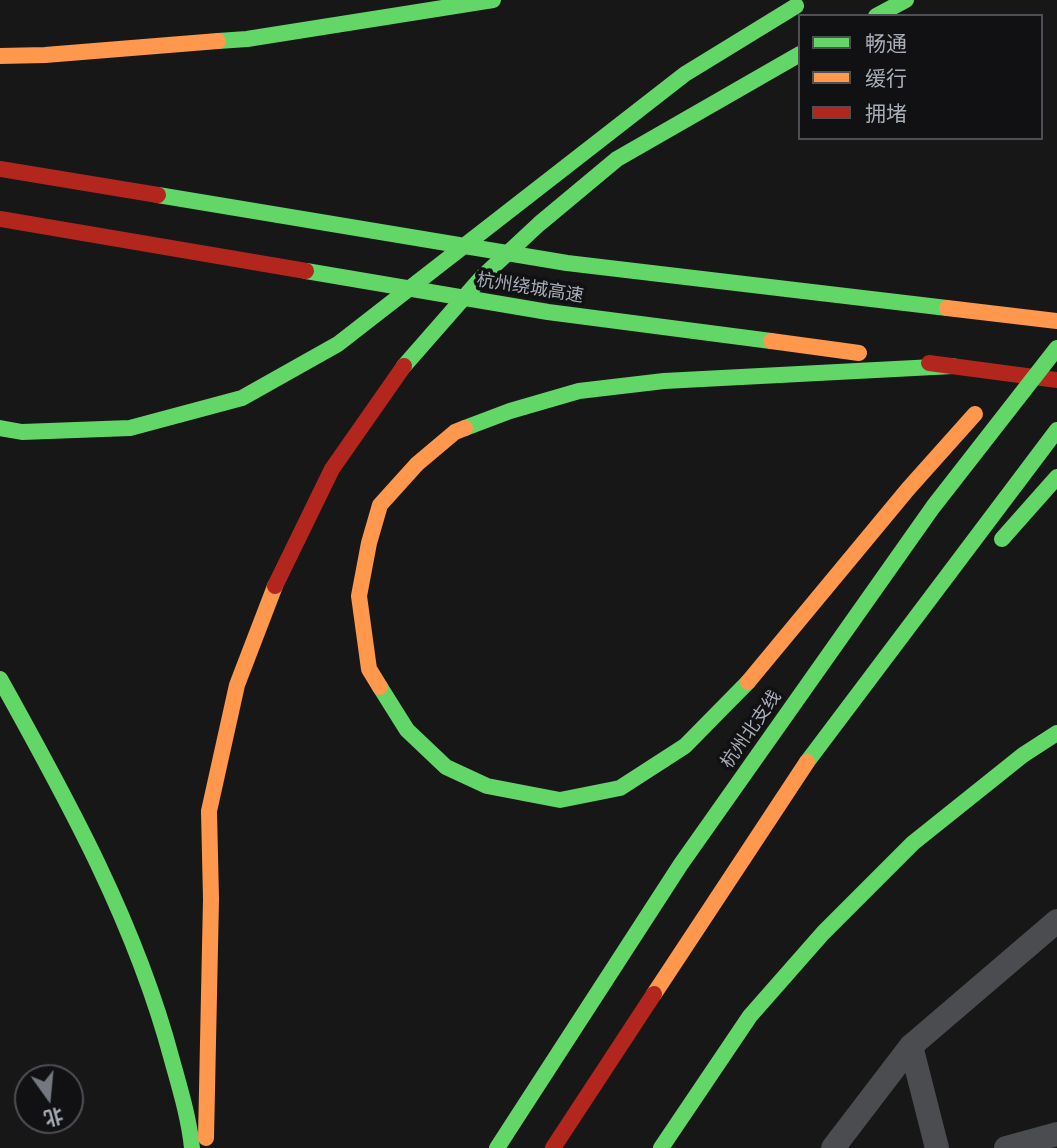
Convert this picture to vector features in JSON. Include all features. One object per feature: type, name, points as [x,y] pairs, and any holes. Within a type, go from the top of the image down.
[{"type":"highway","points":[[0,56],[247,39],[493,0]]},
{"type":"highway","points":[[880,14],[906,0]]},
{"type":"highway","points":[[0,428],[22,432],[130,428],[242,398],[338,344],[685,74],[801,3]]},
{"type":"highway","points":[[205,1148],[211,899],[209,811],[237,685],[279,575],[332,469],[404,366],[482,277],[539,224],[617,159],[798,55]]},
{"type":"highway","name":"杭州绕城高速","points":[[0,169],[567,262],[1054,324]]},
{"type":"highway","name":"杭州绕城高速","points":[[0,219],[548,312],[1057,380]]},
{"type":"highway","name":"杭州北支线","points":[[498,1148],[681,864],[933,507],[1057,348]]},
{"type":"highway","points":[[953,366],[664,381],[579,391],[510,411],[455,432],[417,464],[380,505],[369,543],[359,596],[369,669],[407,730],[446,767],[487,786],[560,800],[621,788],[685,746],[748,681],[908,489],[1022,360]]},
{"type":"highway","points":[[553,1148],[817,747],[1057,430]]},
{"type":"highway","points":[[990,553],[1057,477]]},
{"type":"highway","points":[[817,747],[953,594]]},
{"type":"highway","points":[[0,679],[112,891],[144,968],[172,1054],[192,1148]]},
{"type":"highway","points":[[661,1148],[750,1016],[823,933],[913,843],[1023,755],[1057,733]]},
{"type":"street","points":[[832,1148],[911,1046],[1057,921]]},
{"type":"street","points":[[911,1046],[937,1148]]},
{"type":"street","points":[[1006,1148],[1057,1134]]},
{"type":"traffic: fast","points":[[218,41],[247,39],[493,0]]},
{"type":"traffic: fast","points":[[880,14],[906,0]]},
{"type":"traffic: fast","points":[[0,428],[22,432],[130,428],[242,398],[338,344],[685,74],[796,6]]},
{"type":"traffic: fast","points":[[404,366],[482,277],[539,224],[617,159],[798,55]]},
{"type":"traffic: fast","points":[[158,195],[567,263],[947,308]]},
{"type":"traffic: fast","points":[[306,271],[548,312],[771,341]]},
{"type":"traffic: fast","points":[[497,1148],[681,864],[933,507],[1057,348]]},
{"type":"traffic: fast","points":[[465,428],[510,411],[579,391],[664,381],[953,366]]},
{"type":"traffic: fast","points":[[807,762],[1057,430]]},
{"type":"traffic: fast","points":[[1002,539],[1057,477]]},
{"type":"traffic: fast","points":[[0,679],[75,817],[140,960],[172,1060],[192,1148]]},
{"type":"traffic: fast","points":[[380,687],[407,730],[446,767],[487,786],[560,800],[620,788],[685,746],[748,682]]},
{"type":"traffic: fast","points":[[661,1148],[750,1016],[823,933],[913,843],[1023,755],[1057,733]]},
{"type":"traffic: slow","points":[[0,56],[218,41]]},
{"type":"traffic: slow","points":[[947,308],[1057,321]]},
{"type":"traffic: slow","points":[[771,341],[859,353]]},
{"type":"traffic: slow","points":[[748,682],[908,489],[975,414]]},
{"type":"traffic: slow","points":[[380,687],[369,669],[359,596],[369,543],[380,505],[417,464],[455,432],[465,428]]},
{"type":"traffic: slow","points":[[211,899],[209,811],[237,685],[275,586]]},
{"type":"traffic: slow","points":[[654,994],[807,762]]},
{"type":"traffic: slow","points":[[206,1138],[211,899]]},
{"type":"traffic: jam","points":[[0,169],[158,195]]},
{"type":"traffic: jam","points":[[0,219],[306,271]]},
{"type":"traffic: jam","points":[[929,363],[1057,380]]},
{"type":"traffic: jam","points":[[275,586],[332,469],[404,366]]},
{"type":"traffic: jam","points":[[553,1148],[654,994]]}]
